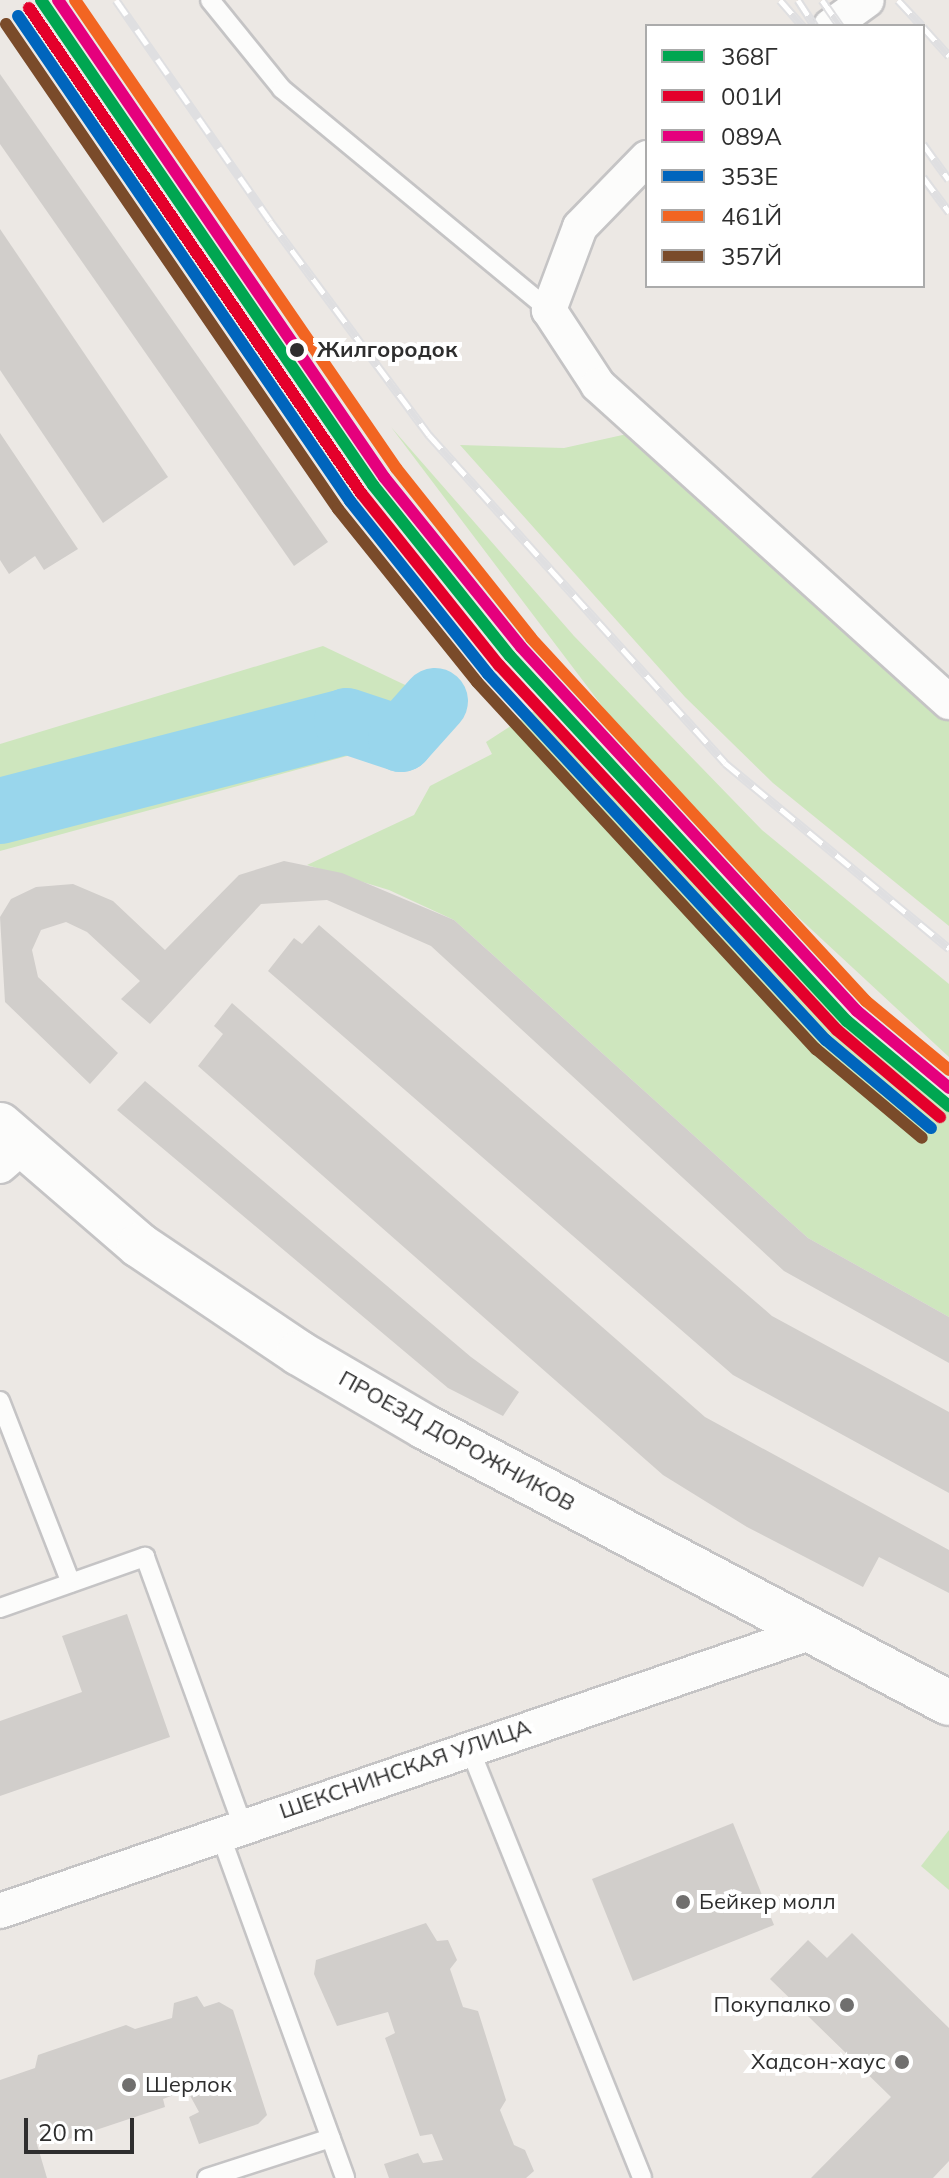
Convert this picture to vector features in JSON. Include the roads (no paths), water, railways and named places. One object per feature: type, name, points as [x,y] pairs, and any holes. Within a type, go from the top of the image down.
[{"type":"main road","name":"ПРОЕЗД ДОРОЖНИКОВ","points":[[7,1146],[139,1245],[299,1353],[425,1427],[949,1703]]},
{"type":"street","points":[[834,24],[867,0]]},
{"type":"street","points":[[645,160],[580,227],[549,310],[598,385],[949,702]]},
{"type":"street","name":"ШЕКСНИНСКАЯ УЛИЦА","points":[[0,1911],[469,1747],[812,1632]]},
{"type":"lane","points":[[210,0],[282,89],[549,310]]},
{"type":"lane","points":[[0,1401],[71,1583]]},
{"type":"lane","points":[[0,1608],[145,1557],[345,2178]]},
{"type":"lane","points":[[469,1747],[642,2178]]},
{"type":"lane","points":[[207,2178],[331,2138]]},
{"type":"waterway","points":[[0,811],[347,721],[401,739],[435,701]]},
{"type":"railway","points":[[116,0],[270,221],[429,435],[725,763],[949,948]]},
{"type":"railway","points":[[780,0],[801,24]]},
{"type":"railway","points":[[798,0],[814,24]]},
{"type":"railway","points":[[822,0],[839,24]]},
{"type":"railway","points":[[898,0],[920,24]]},
{"type":"railway","points":[[925,29],[949,56]]},
{"type":"railway","points":[[925,147],[949,180]]},
{"type":"railway","points":[[925,180],[949,212]]},
{"type":"place","name":"Жилгородок","points":[[297,350]]},
{"type":"place","name":"Бейкер молл","points":[[683,1902]]},
{"type":"place","name":"Покупалко","points":[[847,2005]]},
{"type":"place","name":"Хадсон-хаус","points":[[902,2062]]},
{"type":"place","name":"Шерлок","points":[[129,2085]]}]
